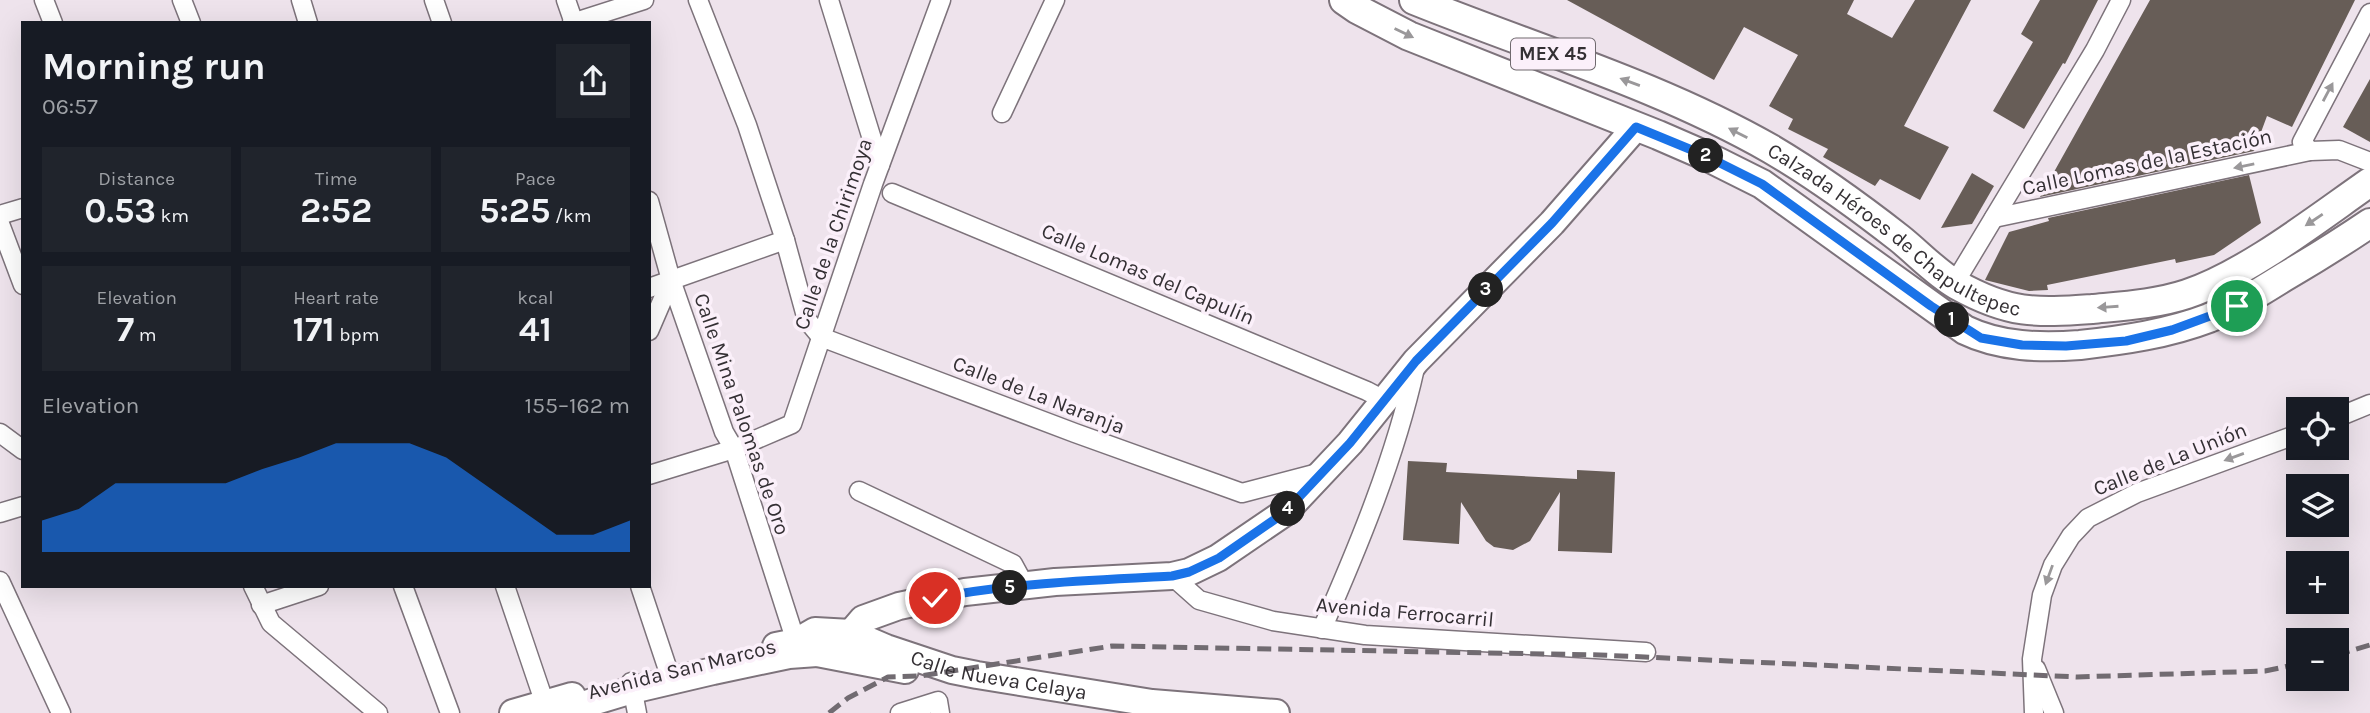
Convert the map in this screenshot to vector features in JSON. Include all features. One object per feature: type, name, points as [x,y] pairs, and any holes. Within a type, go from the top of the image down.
[{"type":"main road","name":"Calzada Héroes de Chapultepec","points":[[1344,0],[1409,36],[1704,155],[1762,184],[1965,330],[1981,338],[2000,342],[2066,346],[2126,341],[2172,330],[2237,306],[2370,223]]},
{"type":"main road","name":"Calzada Héroes de Chapultepec","points":[[1414,0],[1652,91],[1771,149],[1855,205],[1954,284],[1985,300],[2011,309],[2048,313],[2124,306],[2186,294],[2210,285],[2248,264],[2370,182]]},
{"type":"main road","points":[[851,633],[863,619],[899,606],[965,592],[1055,582],[1172,576],[1189,572],[1219,558],[1284,513],[1326,471],[1416,361],[1552,223],[1636,127]]},
{"type":"main road","points":[[2303,266],[2370,236]]},
{"type":"main road","name":"Avenida San Marcos","points":[[513,713],[633,694],[776,657],[806,647],[815,631],[851,633]]},
{"type":"main road","name":"Calle Nueva Celaya","points":[[851,633],[952,670],[1150,713]]},
{"type":"main road","name":"Avenida San Marcos","points":[[633,694],[668,670],[806,647]]},
{"type":"main road","name":"Calle Nueva Celaya","points":[[806,647],[901,668],[951,686],[1110,705],[1276,713]]},
{"type":"street","points":[[44,0],[52,21]]},
{"type":"street","points":[[181,0],[190,21]]},
{"type":"street","points":[[301,0],[307,21]]},
{"type":"street","points":[[434,0],[442,21]]},
{"type":"street","points":[[566,0],[572,21]]},
{"type":"street","points":[[579,21],[643,0]]},
{"type":"street","points":[[698,0],[747,125],[785,240],[807,320],[821,337]]},
{"type":"street","points":[[829,0],[880,165]]},
{"type":"street","name":"Calle de la Chirimoya","points":[[651,474],[734,449],[792,424],[880,165],[941,0]]},
{"type":"street","points":[[1002,113],[1055,0]]},
{"type":"street","points":[[1954,284],[2095,50],[2121,0]]},
{"type":"street","points":[[2310,151],[2302,142],[2370,13]]},
{"type":"street","name":"Calle Lomas de la Estación","points":[[1994,218],[2310,151],[2339,150],[2370,162]]},
{"type":"street","name":"Calle Lomas del Capulín","points":[[892,193],[1354,385],[1384,400]]},
{"type":"street","name":"Calle Mina Palomas de Oro","points":[[651,208],[671,281],[724,432],[734,449],[806,647]]},
{"type":"street","points":[[0,215],[21,209]]},
{"type":"street","points":[[0,224],[21,280]]},
{"type":"street","points":[[651,287],[785,240]]},
{"type":"street","points":[[651,326],[671,281]]},
{"type":"street","name":"Calle de La Naranja","points":[[821,337],[1242,493],[1326,471]]},
{"type":"street","points":[[1322,629],[1356,551],[1406,407],[1416,361]]},
{"type":"street","points":[[2349,413],[2370,404]]},
{"type":"street","points":[[0,433],[21,449]]},
{"type":"street","name":"Calle de La Unión","points":[[2034,713],[2032,659],[2042,595],[2053,565],[2071,536],[2088,518],[2137,493],[2286,438]]},
{"type":"street","points":[[859,491],[1013,564],[1025,586]]},
{"type":"street","points":[[0,513],[21,507]]},
{"type":"street","name":"Avenida Ferrocarril","points":[[1172,576],[1199,600],[1273,621],[1322,629],[1365,635],[1646,652]]},
{"type":"street","points":[[0,581],[61,713]]},
{"type":"street","points":[[254,588],[271,623],[378,713]]},
{"type":"street","points":[[261,605],[313,588]]},
{"type":"street","points":[[404,588],[450,713]]},
{"type":"street","points":[[506,588],[551,709]]},
{"type":"street","points":[[641,588],[668,670]]},
{"type":"street","points":[[2032,659],[2054,713]]},
{"type":"street","points":[[900,713],[939,707]]},
{"type":"building","points":[[1567,0],[1854,0],[1847,14],[1892,38],[1915,0],[1971,0],[1904,126],[1949,147],[1920,200],[1880,179],[1875,186],[1823,157],[1828,149],[1788,129],[1793,119],[1769,106],[1798,55],[1744,27],[1714,80]]},
{"type":"building","points":[[2040,0],[2098,0],[2065,64],[2063,63],[2024,129],[1993,111],[2033,42],[2021,34]]},
{"type":"building","points":[[2150,0],[2355,0],[2292,127],[2267,116],[2254,151],[2040,197]]},
{"type":"building","points":[[2370,79],[2370,142],[2343,127]]},
{"type":"building","points":[[1972,173],[1994,186],[1972,224],[1941,228]]},
{"type":"building","points":[[2249,175],[2261,223],[2214,255],[2176,263],[2175,259],[2047,285],[2048,290],[2029,291],[1985,280],[2009,232],[2049,221],[2048,218]]},
{"type":"building","points":[[1408,461],[1447,463],[1446,472],[1577,479],[1577,470],[1615,472],[1612,553],[1558,551],[1560,492],[1530,541],[1513,550],[1494,547],[1486,541],[1461,502],[1459,544],[1403,540]]},
{"type":"railway","points":[[2349,651],[2370,645]]},
{"type":"railway","points":[[829,713],[848,698],[888,677],[920,676],[1112,646],[1600,655],[2077,677],[2265,671],[2286,667]]},
{"type":"route","points":[[935,598],[1055,582],[1172,576],[1189,572],[1219,558],[1284,513],[1326,471],[1416,361],[1552,223],[1636,127],[1704,155],[1762,184],[1965,330],[1981,338],[2022,345],[2066,346],[2126,341],[2172,330],[2237,306]]}]
